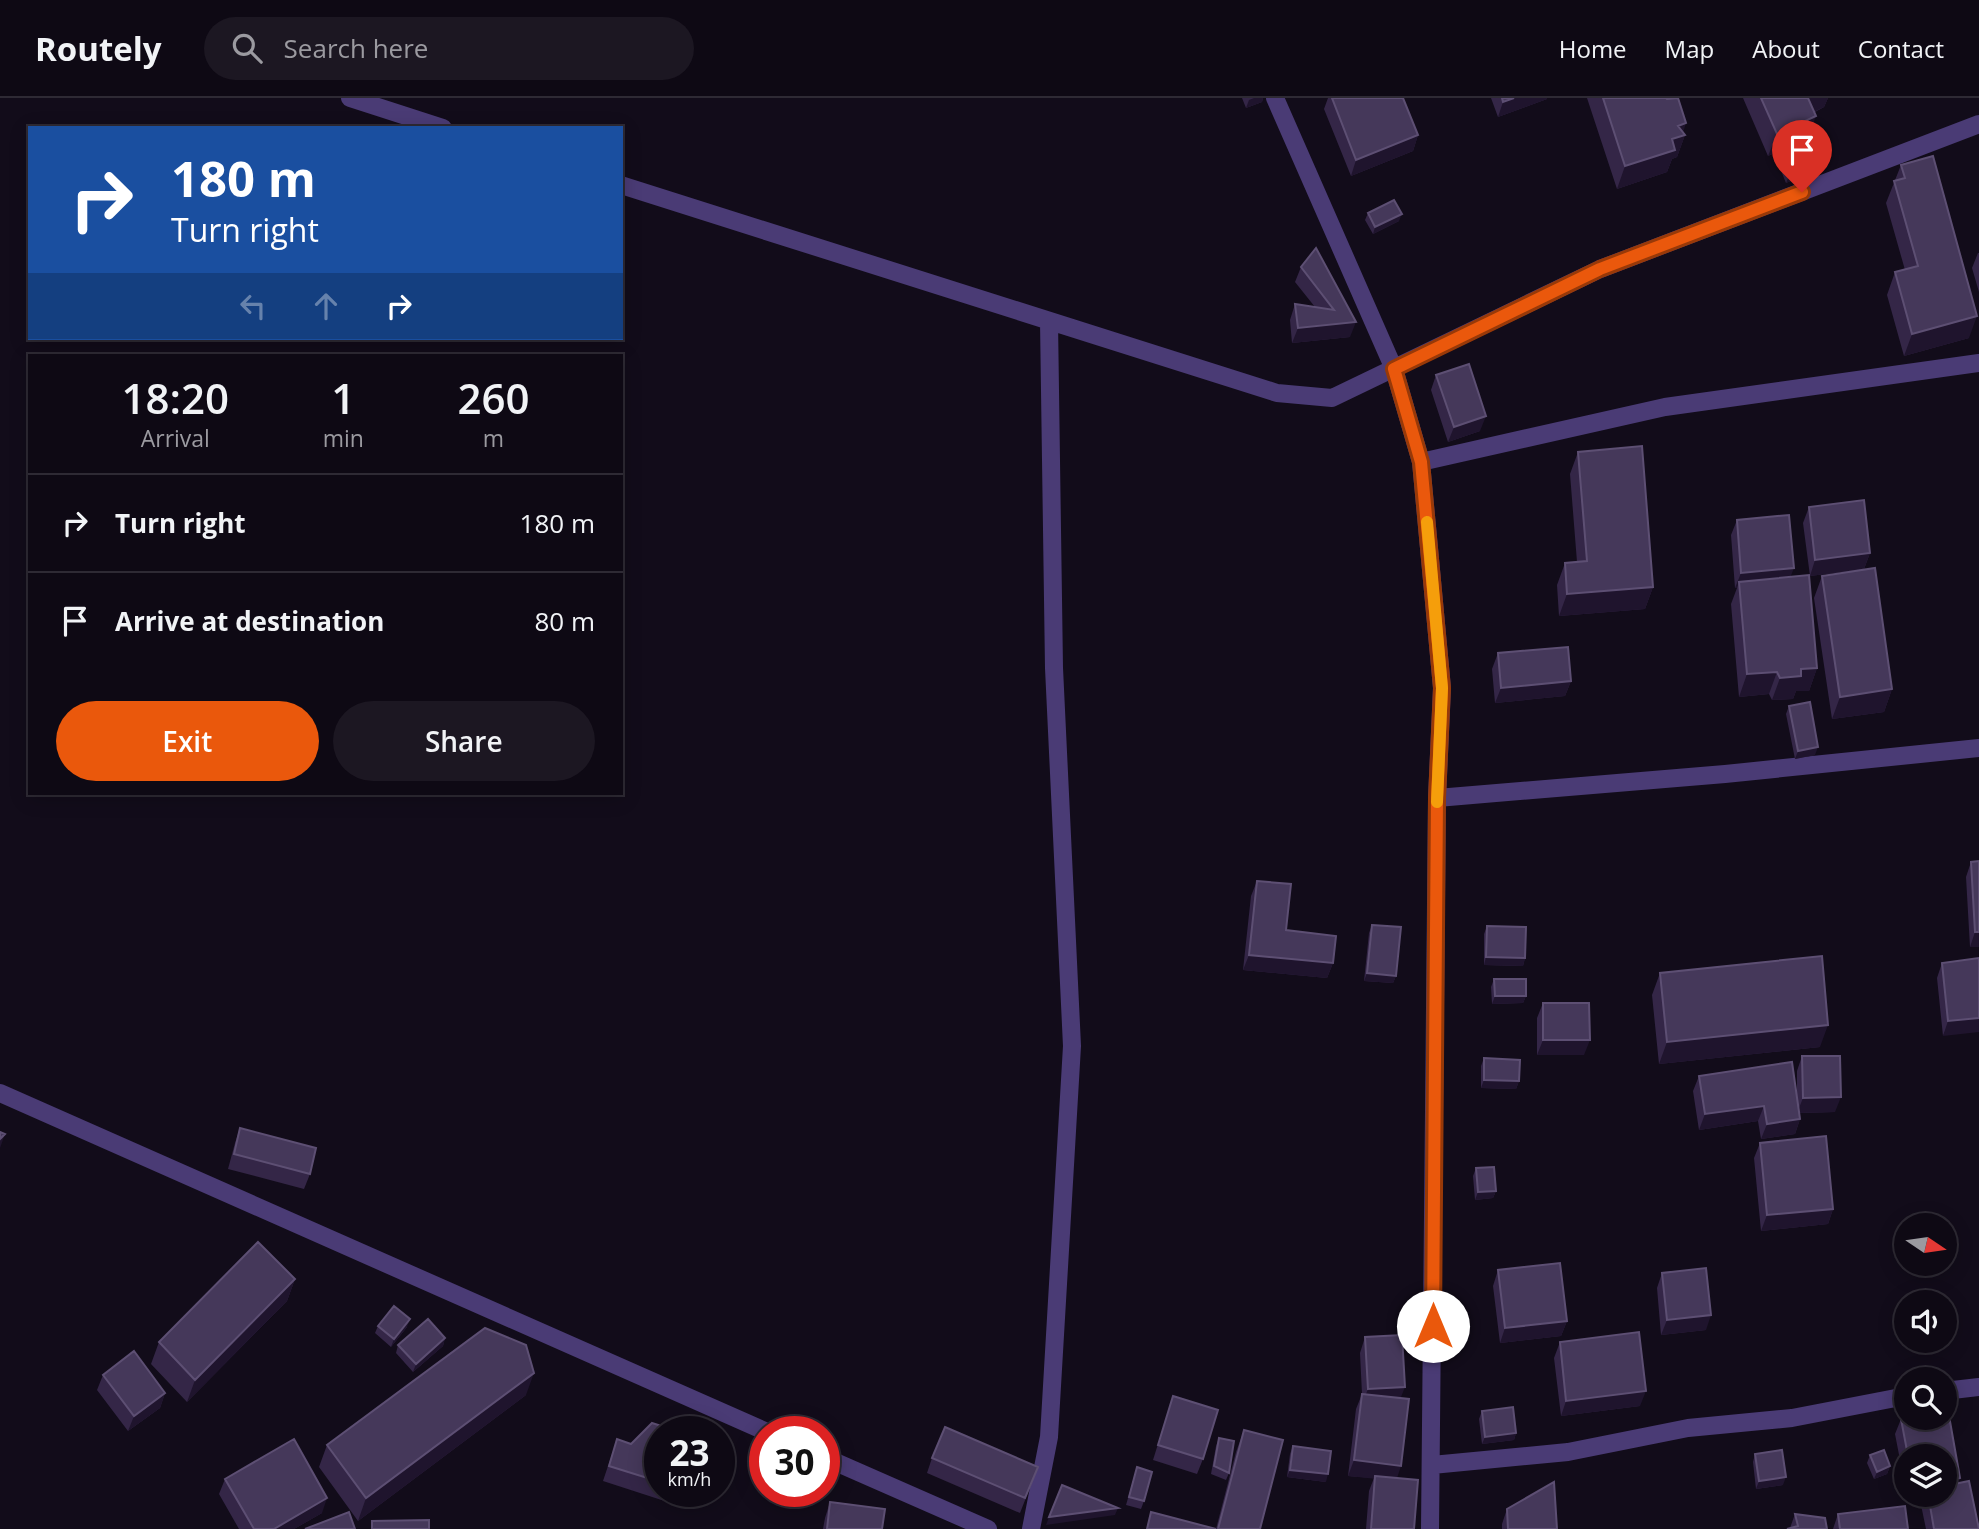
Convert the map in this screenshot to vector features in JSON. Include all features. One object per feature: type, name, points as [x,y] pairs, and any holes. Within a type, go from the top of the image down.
[{"type":"street","points":[[350,98],[437,126]]},
{"type":"street","points":[[1275,98],[1394,369],[1421,462],[1442,688],[1437,798],[1433,1465],[1430,1529]]},
{"type":"street","points":[[623,186],[1277,393],[1332,398],[1600,269],[1979,124]]},
{"type":"street","points":[[1031,1529],[1049,1437],[1072,1046],[1054,668],[1049,321]]},
{"type":"street","points":[[1421,462],[1665,407],[1979,363]]},
{"type":"street","points":[[1437,798],[1724,774],[1979,748]]},
{"type":"street","points":[[0,1093],[749,1424]]},
{"type":"street","points":[[1957,1390],[1979,1387]]},
{"type":"street","points":[[1433,1465],[1568,1452],[1688,1429],[1792,1418],[1894,1398]]},
{"type":"street","points":[[840,1464],[988,1529]]},
{"type":"building","points":[[1332,98],[1403,98],[1418,135],[1356,160]]},
{"type":"building","points":[[1603,98],[1678,98],[1686,123],[1678,126],[1685,135],[1672,139],[1675,150],[1625,166]]},
{"type":"building","points":[[1761,98],[1808,98],[1816,116],[1777,134]]},
{"type":"building","points":[[1816,147],[1825,160],[1789,176],[1783,161]]},
{"type":"building","points":[[1933,156],[1977,316],[1912,334],[1895,272],[1918,266],[1894,181],[1905,178],[1901,165]]},
{"type":"building","points":[[1394,200],[1402,214],[1375,227],[1368,213]]},
{"type":"building","points":[[1316,248],[1356,322],[1298,328],[1295,304],[1334,310],[1301,267]]},
{"type":"building","points":[[1469,364],[1486,416],[1454,427],[1436,375]]},
{"type":"building","points":[[1642,446],[1653,587],[1567,594],[1565,563],[1587,561],[1578,452]]},
{"type":"building","points":[[1864,500],[1870,553],[1815,560],[1809,507]]},
{"type":"building","points":[[1789,515],[1794,568],[1741,573],[1737,520]]},
{"type":"building","points":[[1875,568],[1892,689],[1840,697],[1822,576]]},
{"type":"building","points":[[1809,575],[1817,668],[1801,669],[1801,676],[1780,678],[1777,672],[1747,674],[1739,582]]},
{"type":"building","points":[[1568,647],[1571,681],[1501,688],[1498,653]]},
{"type":"building","points":[[1810,702],[1818,747],[1798,751],[1789,706]]},
{"type":"building","points":[[1979,861],[1979,932],[1975,932],[1971,862]]},
{"type":"building","points":[[1257,881],[1291,884],[1286,930],[1336,936],[1333,963],[1249,955]]},
{"type":"building","points":[[1372,925],[1401,927],[1396,976],[1367,973]]},
{"type":"building","points":[[1487,926],[1526,927],[1525,958],[1486,957]]},
{"type":"building","points":[[1822,956],[1828,1025],[1667,1042],[1660,973]]},
{"type":"building","points":[[1979,958],[1979,1018],[1948,1021],[1942,963]]},
{"type":"building","points":[[1494,979],[1526,979],[1526,996],[1495,996]]},
{"type":"building","points":[[1543,1003],[1589,1003],[1590,1040],[1543,1040]]},
{"type":"building","points":[[1802,1056],[1840,1056],[1841,1097],[1803,1098]]},
{"type":"building","points":[[1484,1058],[1520,1060],[1519,1081],[1484,1080]]},
{"type":"building","points":[[1792,1062],[1800,1119],[1767,1124],[1764,1106],[1705,1114],[1699,1076]]},
{"type":"building","points":[[240,1128],[316,1148],[310,1174],[234,1154]]},
{"type":"building","points":[[1826,1136],[1833,1209],[1767,1215],[1760,1143]]},
{"type":"building","points":[[1494,1167],[1496,1191],[1478,1192],[1476,1168]]},
{"type":"building","points":[[258,1242],[295,1279],[195,1380],[159,1342]]},
{"type":"building","points":[[1560,1263],[1567,1321],[1505,1328],[1498,1270]]},
{"type":"building","points":[[1706,1268],[1711,1315],[1667,1320],[1662,1273]]},
{"type":"building","points":[[394,1306],[410,1319],[394,1339],[378,1326]]},
{"type":"building","points":[[428,1319],[445,1338],[416,1364],[398,1345]]},
{"type":"building","points":[[485,1328],[526,1345],[534,1373],[366,1498],[327,1445]]},
{"type":"building","points":[[1639,1332],[1646,1391],[1566,1401],[1560,1342]]},
{"type":"building","points":[[1402,1335],[1405,1387],[1368,1389],[1365,1337]]},
{"type":"building","points":[[134,1351],[165,1393],[134,1416],[103,1375]]},
{"type":"building","points":[[1362,1394],[1409,1399],[1401,1466],[1354,1460]]},
{"type":"building","points":[[1173,1396],[1218,1410],[1203,1459],[1158,1445]]},
{"type":"building","points":[[1513,1407],[1516,1433],[1485,1437],[1482,1411]]},
{"type":"building","points":[[945,1427],[1038,1467],[1025,1498],[932,1458]]},
{"type":"building","points":[[1244,1430],[1283,1440],[1260,1529],[1218,1529]]},
{"type":"building","points":[[1903,1430],[1952,1430],[1954,1444],[1906,1444]]},
{"type":"building","points":[[644,1431],[644,1477],[609,1466],[617,1439],[631,1444]]},
{"type":"building","points":[[1219,1438],[1234,1441],[1229,1473],[1214,1466]]},
{"type":"building","points":[[294,1439],[327,1498],[274,1529],[254,1529],[225,1479]]},
{"type":"building","points":[[1293,1446],[1331,1451],[1328,1474],[1290,1470]]},
{"type":"building","points":[[1782,1450],[1786,1477],[1759,1481],[1755,1454]]},
{"type":"building","points":[[1884,1450],[1890,1466],[1877,1472],[1870,1455]]},
{"type":"building","points":[[1137,1467],[1152,1472],[1144,1501],[1129,1497]]},
{"type":"building","points":[[1375,1476],[1418,1480],[1414,1529],[1371,1529]]},
{"type":"building","points":[[1969,1481],[1979,1529],[1934,1529],[1930,1507],[1957,1507],[1957,1483]]},
{"type":"building","points":[[1554,1482],[1557,1529],[1508,1529],[1507,1509]]},
{"type":"building","points":[[1062,1485],[1118,1508],[1049,1517]]},
{"type":"building","points":[[840,1503],[885,1509],[882,1529],[827,1529],[829,1507],[840,1507]]},
{"type":"building","points":[[1905,1507],[1908,1529],[1840,1529],[1838,1514]]},
{"type":"building","points":[[349,1512],[355,1529],[305,1529]]},
{"type":"building","points":[[1151,1512],[1216,1529],[1147,1529]]},
{"type":"building","points":[[1795,1514],[1825,1518],[1827,1529],[1787,1529],[1798,1526]]},
{"type":"building","points":[[429,1520],[429,1529],[372,1529],[372,1521]]},
{"type":"slow traffic","points":[[1427,522],[1442,688],[1437,802]]},
{"type":"route","points":[[1433,1326],[1437,798],[1442,688],[1421,462],[1394,369],[1600,269],[1802,192]]}]
